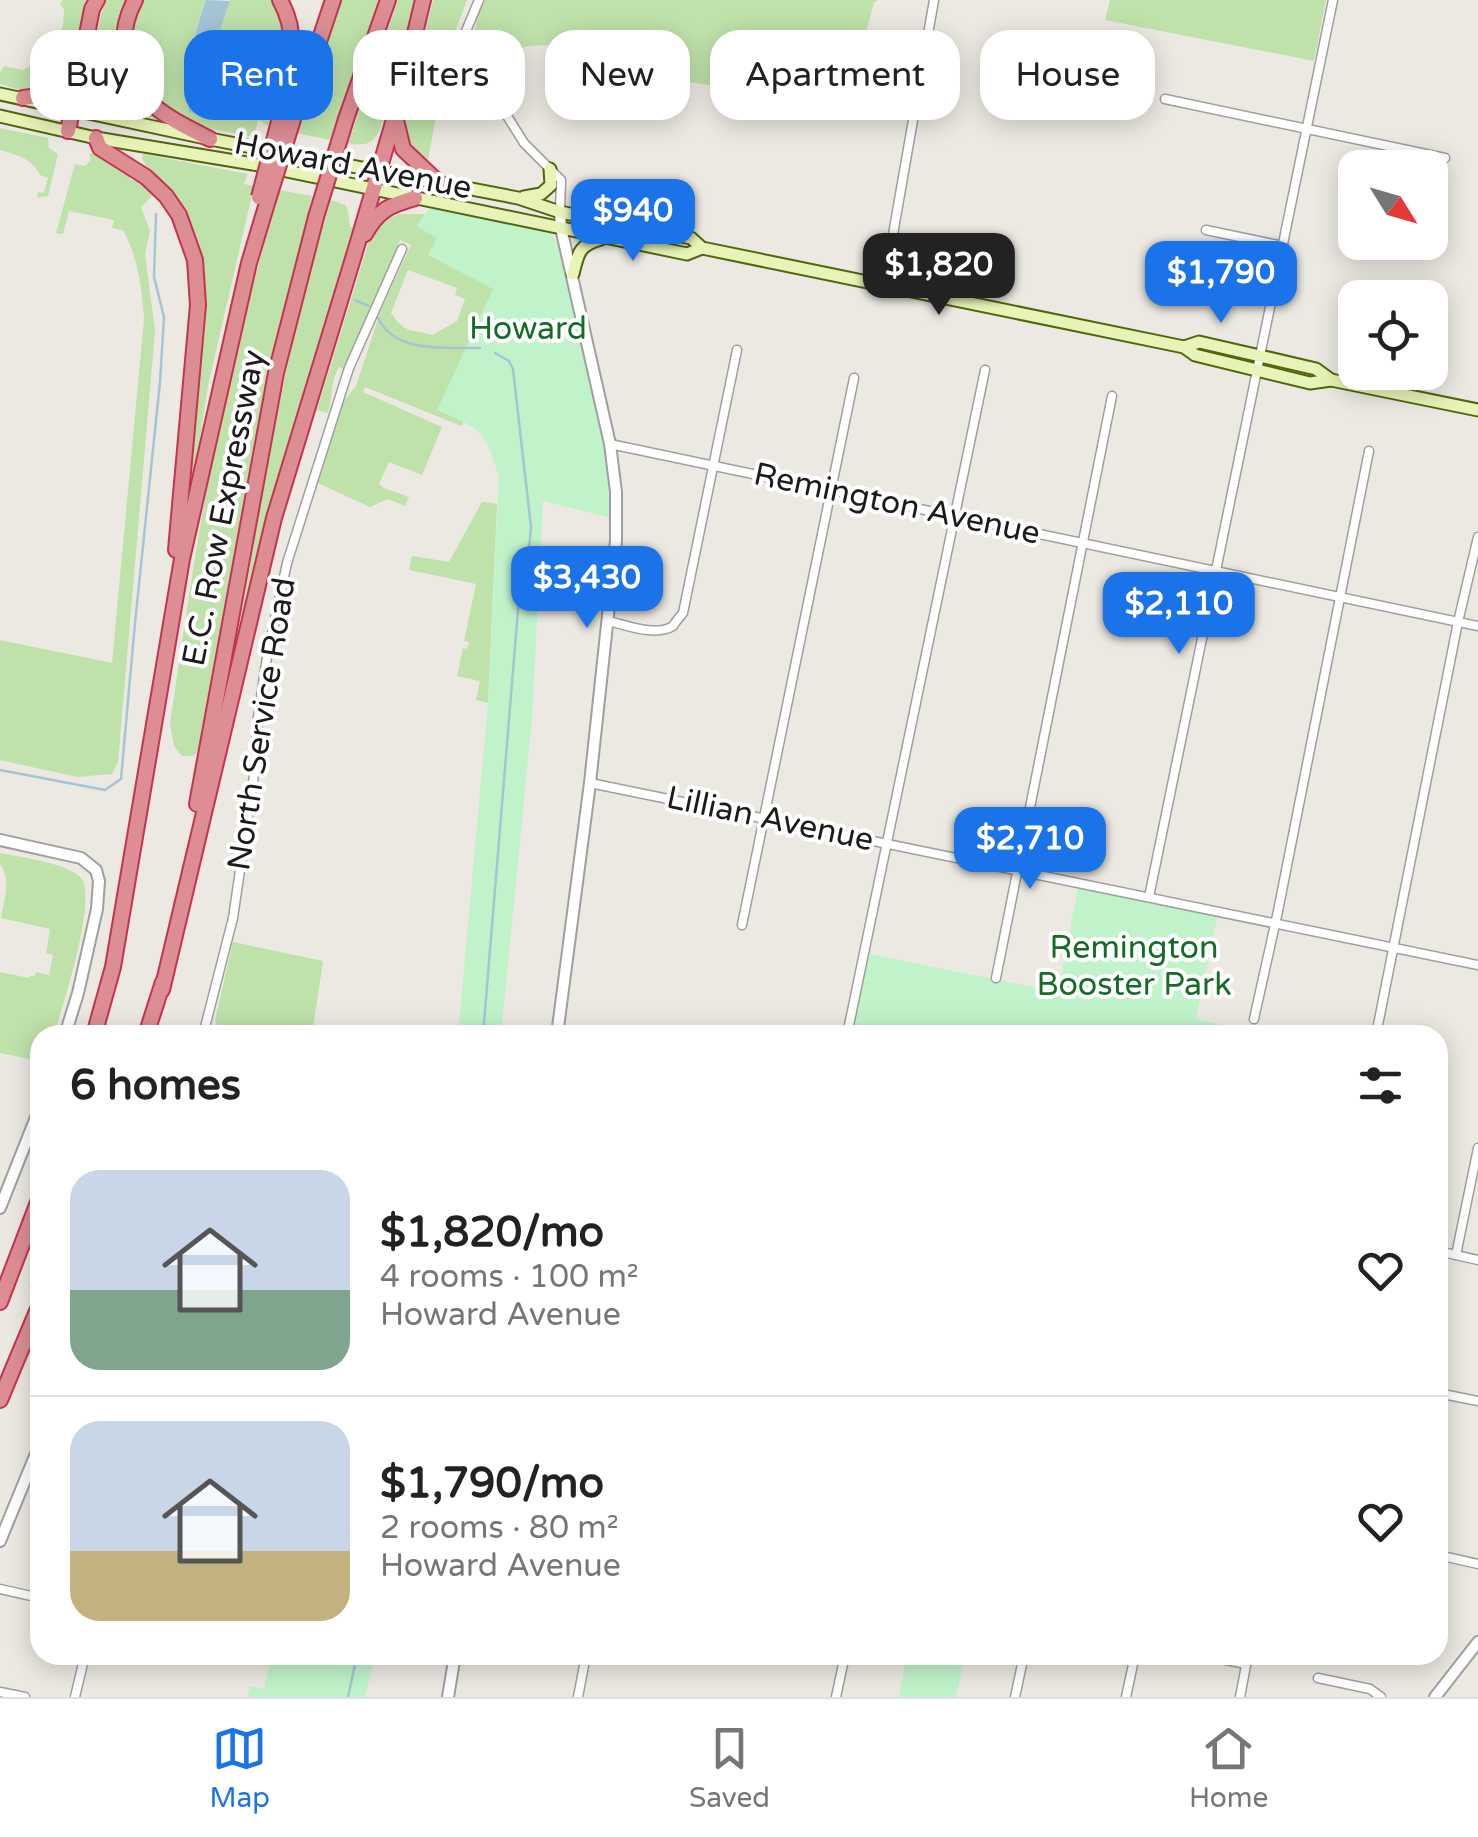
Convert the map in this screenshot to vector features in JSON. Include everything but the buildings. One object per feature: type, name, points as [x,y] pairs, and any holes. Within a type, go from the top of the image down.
[{"type":"highway","points":[[89,30],[96,0]]},
{"type":"highway","points":[[135,0],[123,42],[126,64],[139,93],[163,115],[210,139]]},
{"type":"highway","points":[[280,0],[292,30]]},
{"type":"highway","points":[[320,30],[332,0]]},
{"type":"highway","name":"E.C. Row Expressway","points":[[150,1025],[162,990],[276,373],[316,217],[388,0]]},
{"type":"highway","points":[[416,30],[423,0]]},
{"type":"highway","points":[[23,98],[30,97]]},
{"type":"highway","points":[[68,131],[70,120]]},
{"type":"highway","name":"E.C. Row Expressway","points":[[97,1025],[112,968],[182,559],[263,198],[286,120]]},
{"type":"highway","points":[[162,990],[274,518],[393,120]]},
{"type":"highway","points":[[395,120],[404,149],[439,183]]},
{"type":"highway","points":[[96,138],[100,148],[146,177],[166,196],[178,215],[195,260],[198,304],[163,670]]},
{"type":"highway","points":[[356,252],[374,219],[392,204],[415,198]]},
{"type":"highway","points":[[0,1302],[30,1223]]},
{"type":"highway","points":[[0,1400],[30,1328]]},
{"type":"main road","name":"Howard Avenue","points":[[0,94],[30,99]]},
{"type":"main road","name":"Howard Avenue","points":[[0,116],[686,254],[702,248]]},
{"type":"main road","name":"Howard Avenue","points":[[125,120],[518,198],[560,212],[691,238],[702,248],[884,286],[1184,346],[1199,342],[1316,369],[1331,380]]},
{"type":"main road","points":[[518,198],[542,194],[550,185],[550,170]]},
{"type":"main road","points":[[573,274],[577,256],[587,242],[606,238]]},
{"type":"main road","name":"Howard Avenue","points":[[1184,346],[1194,355],[1310,384],[1331,380],[1478,410]]},
{"type":"street","points":[[479,0],[466,31],[472,60],[524,143],[560,180],[560,228],[610,444],[616,492],[616,541],[608,621],[559,1025]]},
{"type":"street","points":[[884,286],[934,0]]},
{"type":"street","points":[[1149,897],[1333,0]]},
{"type":"street","points":[[1165,99],[1406,150]]},
{"type":"street","points":[[1206,230],[1282,246]]},
{"type":"street","name":"North Service Road","points":[[206,1025],[233,918],[267,656],[287,562],[349,368],[402,249]]},
{"type":"street","points":[[608,621],[662,629],[673,626],[683,613],[737,350]]},
{"type":"street","points":[[849,1025],[985,370]]},
{"type":"street","points":[[742,925],[854,378]]},
{"type":"street","points":[[996,978],[1112,396]]},
{"type":"street","name":"Remington Avenue","points":[[610,444],[1478,626]]},
{"type":"street","points":[[1254,1020],[1369,451]]},
{"type":"street","points":[[1378,1025],[1478,537]]},
{"type":"street","name":"Lillian Avenue","points":[[590,782],[1478,964]]},
{"type":"street","points":[[0,840],[81,858],[96,870],[97,909],[68,1025]]},
{"type":"street","points":[[0,1208],[5,1184],[30,1128]]},
{"type":"street","points":[[1456,1255],[1478,1148]]},
{"type":"street","points":[[1448,1253],[1478,1260]]},
{"type":"street","points":[[1448,1395],[1478,1401]]},
{"type":"street","points":[[0,1541],[30,1468]]},
{"type":"street","points":[[1448,1557],[1478,1564]]},
{"type":"street","points":[[0,1589],[30,1596]]},
{"type":"street","points":[[1435,1697],[1478,1642]]},
{"type":"street","points":[[75,1697],[83,1665]]},
{"type":"street","points":[[448,1697],[453,1665]]},
{"type":"street","points":[[578,1697],[584,1665]]},
{"type":"street","points":[[836,1697],[843,1665]]},
{"type":"street","points":[[1015,1697],[1022,1665]]},
{"type":"street","points":[[1126,1697],[1133,1665]]},
{"type":"street","points":[[1240,1697],[1246,1665]]},
{"type":"street","points":[[1318,1678],[1370,1689],[1381,1697]]},
{"type":"street","points":[[0,1692],[25,1697]]},
{"type":"green space","points":[[63,0],[89,0],[82,30],[61,30],[64,9],[60,4]]},
{"type":"green space","points":[[106,0],[130,0],[124,30],[98,30]]},
{"type":"green space","points":[[143,0],[206,0],[196,30],[184,30],[184,120],[164,108],[164,30],[133,30]]},
{"type":"green space","points":[[230,0],[274,0],[284,30],[220,30]]},
{"type":"green space","points":[[342,0],[380,0],[369,30],[353,30],[353,76],[330,140],[297,133],[301,120],[333,120],[332,30]]},
{"type":"green space","points":[[398,0],[418,0],[410,30],[388,30]]},
{"type":"green space","points":[[433,0],[467,0],[456,30],[425,30]]},
{"type":"green space","points":[[484,0],[878,0],[874,2],[867,30],[710,30],[710,85],[690,82],[690,30],[545,30],[545,46],[525,48],[525,30],[476,30]]},
{"type":"green space","points":[[1110,0],[1326,0],[1314,61],[1105,20]]},
{"type":"green space","points":[[4,66],[23,70],[30,66],[30,93],[0,84]]},
{"type":"green space","points":[[184,120],[258,120],[254,137]]},
{"type":"green space","points":[[356,120],[388,120],[382,122],[371,142],[348,143]]},
{"type":"green space","points":[[435,120],[427,165],[406,142],[402,122]]},
{"type":"green space","points":[[0,128],[48,138],[49,148],[58,154],[48,196],[37,198],[38,192],[44,193],[48,178],[23,158],[0,150]]},
{"type":"green space","points":[[90,153],[98,153],[129,169],[130,179],[142,179],[155,193],[141,207],[150,231],[145,254],[155,331],[118,762],[112,774],[77,777],[0,760],[0,640],[112,663],[144,319],[136,262],[123,230],[112,228],[114,220],[69,211],[63,234],[56,233],[75,164],[85,166]]},
{"type":"green space","points":[[143,154],[248,174],[244,184],[254,186],[208,386],[184,541],[198,257],[144,171]]},
{"type":"green space","points":[[279,190],[312,196],[260,417],[200,749],[193,756],[182,756],[174,746],[170,724],[212,458]]},
{"type":"green space","points":[[331,200],[345,205],[350,227],[354,228],[349,253],[238,639],[288,363]]},
{"type":"green space","name":"Howard","points":[[430,208],[553,237],[562,253],[585,352],[609,485],[611,518],[543,501],[532,718],[502,1025],[459,1025],[488,703],[499,477],[480,433],[437,410],[493,289],[428,255],[437,238],[417,226]]},
{"type":"green space","points":[[386,213],[393,217],[425,214],[417,226],[437,238],[429,255],[494,289],[438,410],[464,421],[461,426],[365,387],[363,392],[442,427],[422,475],[389,462],[379,484],[409,497],[405,506],[388,499],[370,507],[318,483],[343,402],[356,386],[381,310],[411,245],[400,240],[345,369],[339,367],[336,373],[328,413],[317,410],[373,228]],"holes":[[[408,270],[457,288],[455,295],[465,299],[457,321],[432,335],[405,328],[391,313]]]},
{"type":"green space","points":[[482,502],[497,504],[488,703],[476,700],[480,681],[457,676],[463,648],[467,649],[469,642],[464,641],[476,584],[409,570],[412,556],[449,562]]},
{"type":"green space","points":[[0,853],[43,861],[75,873],[85,889],[82,929],[57,1025],[30,1025],[30,1059],[0,1053],[0,972],[29,978],[36,972],[49,975],[53,955],[46,953],[50,929],[1,918],[6,883]]},
{"type":"green space","name":"Remington Booster Park","points":[[1078,888],[1218,913],[1196,1019],[1222,1025],[854,1025],[869,954],[1058,992]]},
{"type":"green space","points":[[233,942],[323,961],[313,1025],[217,1025]]},
{"type":"green space","points":[[270,1665],[373,1665],[365,1697],[247,1697],[250,1686],[264,1689]]},
{"type":"green space","points":[[905,1665],[963,1665],[956,1697],[899,1697]]},
{"type":"water","points":[[206,0],[230,1],[220,30],[196,30]]},
{"type":"waterway","points":[[0,770],[105,790],[121,779],[160,382],[164,317],[154,277],[156,214]]},
{"type":"waterway","points":[[355,300],[369,306]]},
{"type":"waterway","points":[[378,318],[386,330],[409,343],[437,348],[480,348]]},
{"type":"waterway","points":[[484,1025],[519,598],[531,527],[513,369],[509,361],[495,353]]},
{"type":"waterway","points":[[348,1697],[355,1665]]}]
